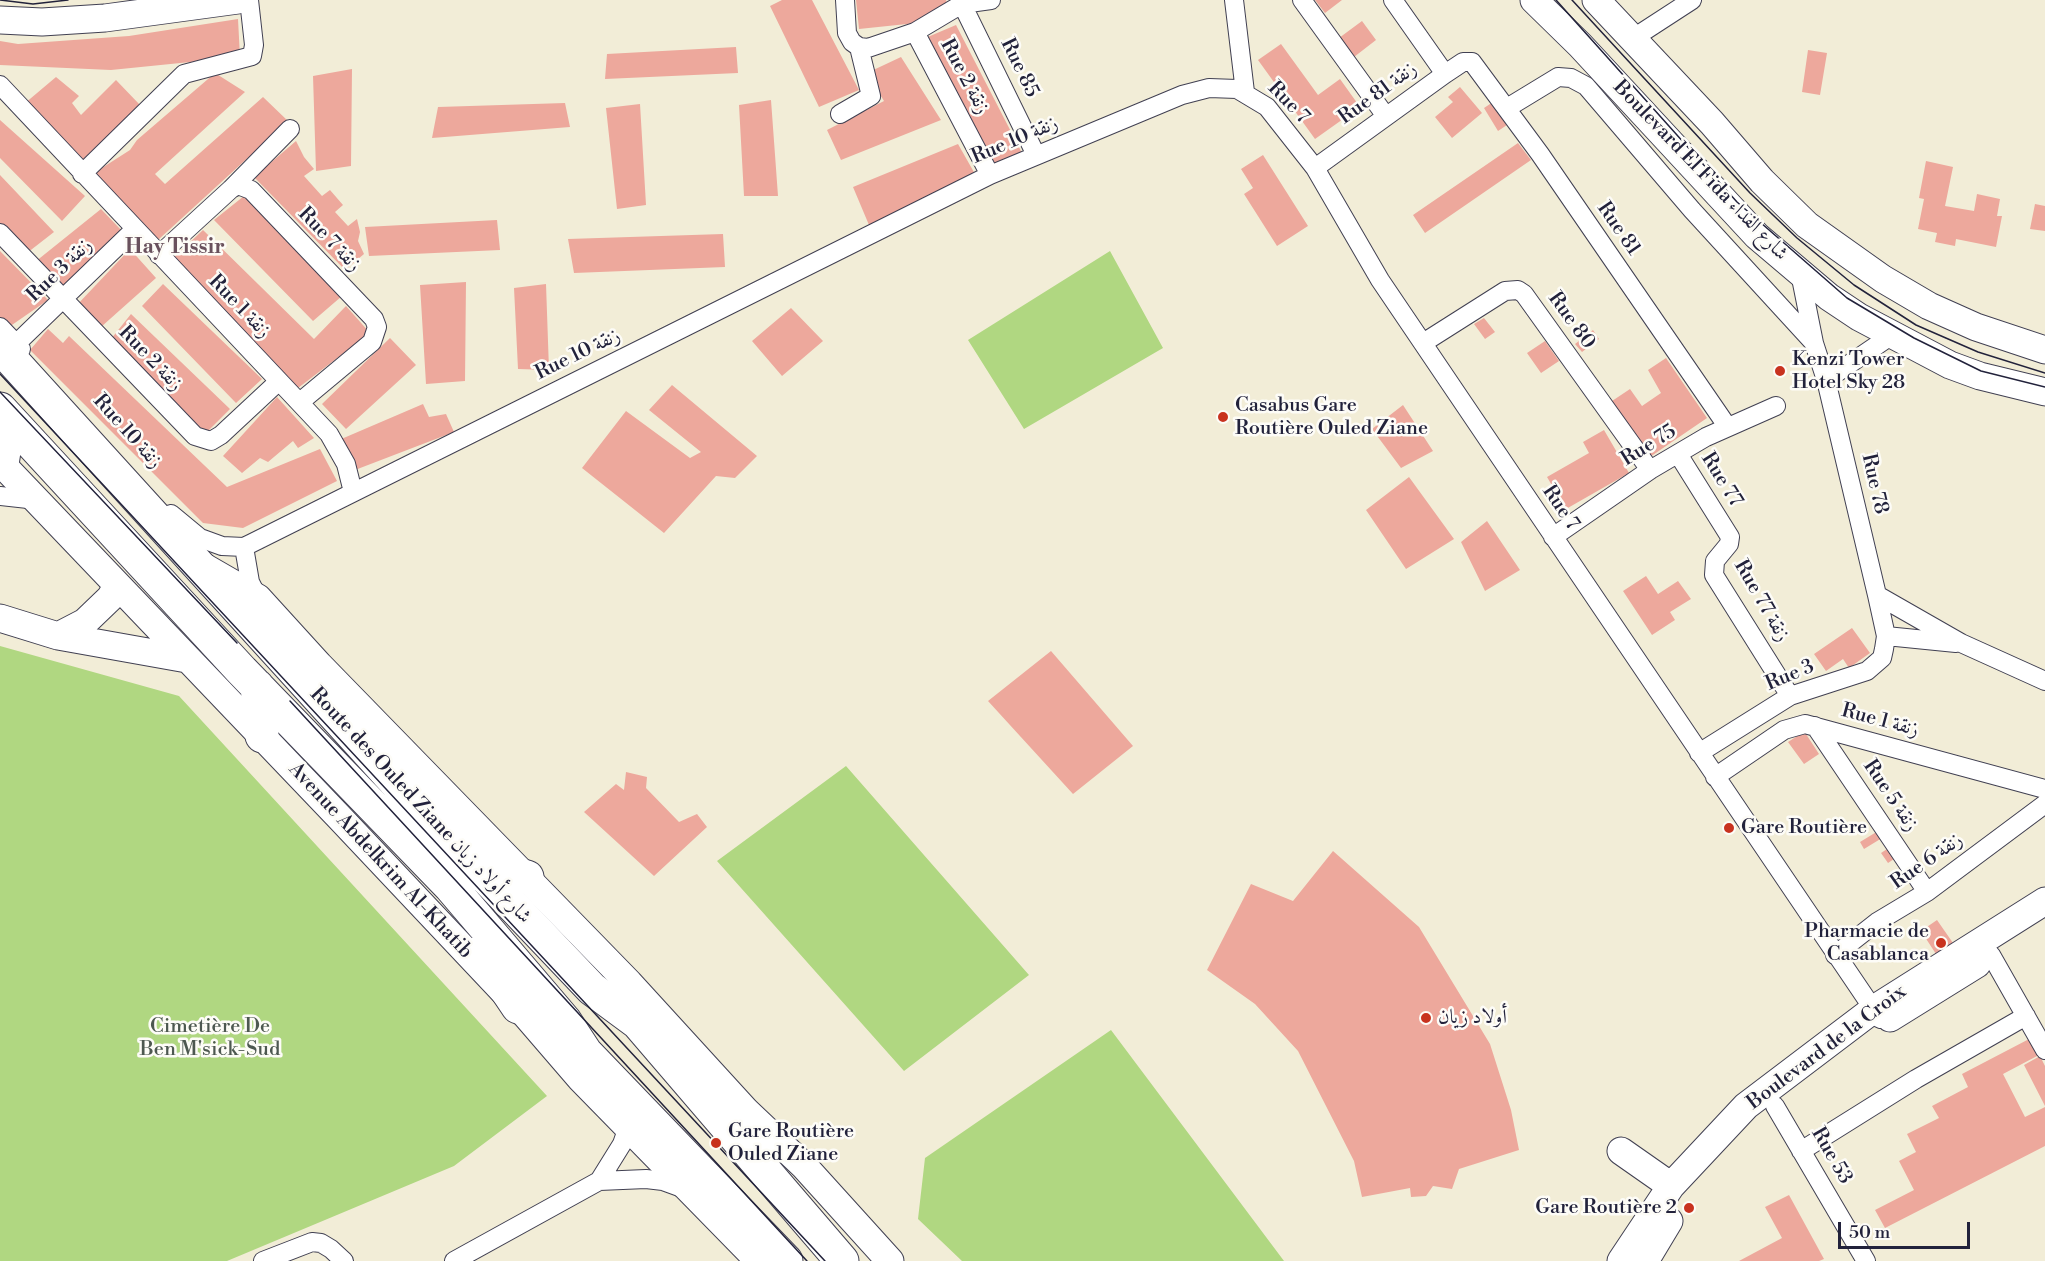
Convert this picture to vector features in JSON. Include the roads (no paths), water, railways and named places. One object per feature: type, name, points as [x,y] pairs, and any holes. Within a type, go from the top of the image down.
[{"type":"highway","name":"Route des Ouled Ziane شارع أولاد زيان","points":[[8,346],[192,560],[470,860],[592,989],[638,1023],[842,1261]]},
{"type":"highway","name":"Route des Ouled Ziane شارع أولاد زيان","points":[[5,414],[257,686],[414,848],[565,1021],[586,1053],[767,1257]]},
{"type":"highway","points":[[1,474],[5,414]]},
{"type":"highway","points":[[257,686],[262,736]]},
{"type":"highway","points":[[414,848],[450,917],[492,966],[518,1007]]},
{"type":"highway","points":[[470,860],[527,877]]},
{"type":"street","points":[[0,20],[42,22],[105,18],[238,0]]},
{"type":"street","points":[[82,174],[184,74],[252,56],[254,45],[249,0]]},
{"type":"street","points":[[844,0],[847,33],[852,42],[859,47],[868,48],[915,32],[961,2],[991,0]]},
{"type":"street","points":[[1234,0],[1245,92]]},
{"type":"street","points":[[1302,0],[1385,115]]},
{"type":"street","points":[[1393,0],[1445,74]]},
{"type":"street","name":"Boulevard El Fida شارع الفداء","points":[[1534,0],[1580,45],[1757,236],[1828,297],[1920,351],[1980,376],[2045,392]]},
{"type":"street","name":"Boulevard El Fida شارع الفداء","points":[[1596,0],[1787,207],[1830,242],[1883,279],[1929,306],[1976,327],[2045,350]]},
{"type":"street","points":[[1632,39],[1692,0]]},
{"type":"street","name":"Rue 85","points":[[961,2],[1036,155]]},
{"type":"street","name":"Rue 2 زنقة","points":[[915,32],[990,175]]},
{"type":"street","points":[[840,114],[872,96],[859,47]]},
{"type":"street","name":"Rue 81 زنقة","points":[[1315,168],[1385,115],[1469,60]]},
{"type":"street","name":"Rue 81","points":[[1469,60],[1475,63],[1507,108],[1727,426]]},
{"type":"street","name":"Rue 78","points":[[1507,108],[1558,77],[1578,80],[1814,343]]},
{"type":"street","name":"Rue 1 زنقة","points":[[0,85],[134,230],[300,402],[338,447],[346,464],[353,492]]},
{"type":"street","name":"Rue 10 زنقة","points":[[0,327],[8,346],[177,520],[200,538],[211,543],[244,547],[990,175],[1182,95],[1209,88],[1245,92]]},
{"type":"street","name":"Rue 7","points":[[1245,92],[1266,107],[1315,168],[1380,280],[1878,1016]]},
{"type":"street","points":[[159,255],[231,189],[290,129]]},
{"type":"street","name":"Rue 7 زنقة","points":[[231,189],[238,185],[251,190],[374,319],[377,327],[372,342],[300,402]]},
{"type":"street","name":"Rue 3 زنقة","points":[[8,346],[62,301],[134,230]]},
{"type":"street","name":"Rue 2 زنقة","points":[[0,233],[62,301],[181,423],[203,440],[211,441],[221,435],[279,381]]},
{"type":"street","points":[[1736,258],[1757,236]]},
{"type":"street","name":"Rue 78","points":[[1800,273],[1814,343],[1826,380],[1886,636]]},
{"type":"street","name":"Rue 80","points":[[1423,343],[1505,291],[1518,290],[1524,294],[1650,470]]},
{"type":"street","points":[[1826,380],[1892,336]]},
{"type":"street","name":"Rue 75","points":[[1553,537],[1650,470],[1727,426],[1755,417],[1776,406]]},
{"type":"street","name":"Rue 77","points":[[1678,454],[1726,529]]},
{"type":"street","name":"Avenue Abdelkrim Al-Khatib","points":[[1,474],[36,500],[518,1007],[687,1190],[767,1257]]},
{"type":"street","name":"Rue 77 زنقة","points":[[1726,529],[1729,544],[1715,561],[1714,575],[1790,696]]},
{"type":"street","points":[[244,547],[250,582],[258,598],[319,665],[629,983],[746,1111],[804,1166],[890,1261]]},
{"type":"street","points":[[192,560],[258,598]]},
{"type":"street","points":[[58,636],[85,622],[110,598],[117,586]]},
{"type":"street","points":[[1877,595],[1961,643],[2045,681]]},
{"type":"street","points":[[0,618],[58,636],[187,658]]},
{"type":"street","points":[[1886,636],[1961,643]]},
{"type":"street","name":"Rue 3","points":[[1699,753],[1790,696],[1867,671],[1881,658],[1886,636]]},
{"type":"street","name":"Rue 1 زنقة","points":[[1715,777],[1784,730],[1795,725],[1815,726],[2045,789]]},
{"type":"street","name":"Rue 5 زنقة","points":[[1815,726],[1927,892]]},
{"type":"street","name":"Rue 6 زنقة","points":[[1835,955],[1877,922],[1927,892],[2045,804]]},
{"type":"street","name":"Boulevard de la Croix","points":[[1622,1261],[1671,1186],[1746,1106],[2045,901]]},
{"type":"street","name":"Boulevard de la Croix","points":[[1645,1261],[1681,1203],[1735,1141],[1878,1016],[1991,955],[2045,921]]},
{"type":"street","points":[[1991,955],[2045,1050]]},
{"type":"street","points":[[1801,1151],[1916,1079],[2026,1016]]},
{"type":"street","name":"Rue 53","points":[[1775,1106],[1866,1261]]},
{"type":"street","points":[[454,1261],[474,1256],[599,1180],[622,1144],[628,1127]]},
{"type":"street","points":[[1621,1151],[1671,1186]]},
{"type":"street","points":[[599,1180],[646,1179],[663,1181],[687,1190]]},
{"type":"street","points":[[263,1261],[312,1242],[321,1243],[344,1261]]},
{"type":"tram line","points":[[0,0],[33,4],[68,0]]},
{"type":"tram line","points":[[1556,0],[1737,202],[1847,298],[1914,338],[1981,371],[2045,387]]},
{"type":"tram line","points":[[1572,0],[1750,193],[1797,238],[1854,285],[1916,325],[1978,352],[2045,373]]},
{"type":"tram line","points":[[0,374],[825,1261]]},
{"type":"tram line","points":[[0,392],[237,643]]},
{"type":"tram line","points":[[290,701],[807,1261]]},
{"type":"place","name":"Kenzi Tower Hotel Sky 28","points":[[1780,371]]},
{"type":"place","name":"Casabus Gare Routière Ouled Ziane","points":[[1223,417]]},
{"type":"place","name":"Gare Routière","points":[[1729,828]]},
{"type":"place","name":"Pharmacie de Casablanca","points":[[1941,943]]},
{"type":"place","name":"أولاد زيان","points":[[1426,1018]]},
{"type":"place","name":"Gare Routière Ouled Ziane","points":[[716,1143]]},
{"type":"place","name":"Gare Routière 2","points":[[1689,1208]]},
{"type":"district","name":"Hay Tissir","points":[[175,248]]},
{"type":"park label","name":"Cimetière De Ben M'sick-Sud","points":[[210,1038]]}]
